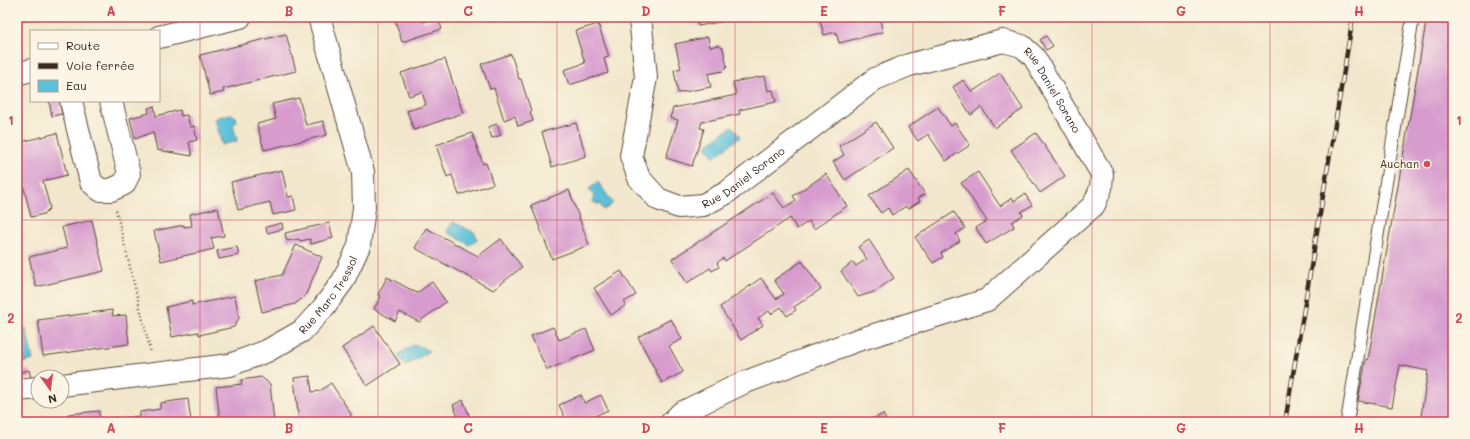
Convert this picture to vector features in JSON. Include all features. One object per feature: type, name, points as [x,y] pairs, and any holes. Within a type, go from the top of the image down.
[{"type":"street","points":[[160,37],[240,17]]},
{"type":"street","name":"Rue Marc Tressol","points":[[70,384],[230,365],[267,351],[302,331],[323,308],[343,281],[359,246],[364,208],[363,172],[318,17]]},
{"type":"street","name":"Rue Daniel Sorano","points":[[639,17],[646,77],[631,156],[639,178],[658,199],[679,206],[703,205],[726,193],[875,79],[909,65],[1003,41],[1022,46],[1034,57],[1102,174],[1101,188],[1094,205],[987,300],[855,341],[743,383],[682,413],[672,422]]},
{"type":"street","points":[[17,74],[30,70]]},
{"type":"street","points":[[71,102],[91,182],[100,190],[111,190],[124,184],[129,174],[111,102]]},
{"type":"street","points":[[17,390],[30,389]]},
{"type":"lane","points":[[1348,422],[1413,17]]},
{"type":"path","points":[[111,190],[156,374]]},
{"type":"water","points":[[231,114],[236,117],[237,121],[233,125],[237,141],[222,145],[215,118]]},
{"type":"water","points":[[732,126],[740,137],[714,157],[706,146]]},
{"type":"water","points":[[598,182],[613,203],[604,210],[600,204],[592,201],[594,196],[589,189]]},
{"type":"water","points":[[453,222],[475,233],[477,239],[470,245],[447,232]]},
{"type":"water","points":[[26,328],[33,360],[18,364],[17,330]]},
{"type":"water","points":[[415,344],[429,351],[405,366],[398,355]]},
{"type":"building","points":[[17,17],[36,17],[36,18],[17,22]]},
{"type":"building","points":[[394,17],[422,17],[423,22],[438,18],[442,29],[402,42]]},
{"type":"building","points":[[491,17],[506,17],[493,22]]},
{"type":"building","points":[[696,17],[730,17],[731,20],[698,26]]},
{"type":"building","points":[[819,17],[879,17],[883,32],[839,43],[836,32],[824,35]]},
{"type":"building","name":"Auchan","points":[[1427,17],[1453,17],[1453,422],[1420,422],[1428,371],[1400,365],[1392,407],[1358,401],[1366,359],[1368,360]]},
{"type":"building","points":[[598,24],[609,57],[604,58],[608,73],[569,85],[564,70],[585,63],[575,31]]},
{"type":"building","points":[[286,34],[296,71],[223,89],[224,92],[210,95],[200,55]]},
{"type":"building","points":[[1046,36],[1053,46],[1046,50],[1040,40]]},
{"type":"building","points":[[708,37],[710,47],[718,45],[723,48],[727,67],[723,71],[708,74],[711,87],[678,93],[674,70],[681,68],[675,44]]},
{"type":"building","points":[[511,54],[519,79],[521,79],[533,121],[518,126],[515,116],[504,120],[494,88],[490,89],[481,64]]},
{"type":"building","points":[[445,59],[463,113],[414,130],[407,111],[426,105],[422,92],[409,96],[401,73]]},
{"type":"building","points":[[1000,73],[1023,109],[995,128],[981,107],[971,115],[953,87],[963,80],[972,92]]},
{"type":"building","points":[[765,76],[768,91],[773,90],[776,102],[739,110],[740,114],[702,122],[700,128],[704,129],[692,166],[666,158],[678,120],[670,118],[673,108],[736,95],[733,82]]},
{"type":"building","points":[[299,98],[306,125],[323,121],[327,135],[264,150],[257,124],[276,119],[272,104]]},
{"type":"building","points":[[49,102],[59,102],[62,114],[52,116]]},
{"type":"building","points":[[154,106],[156,116],[180,110],[181,116],[187,115],[190,127],[194,126],[197,140],[189,142],[192,156],[157,150],[153,132],[135,139],[130,118],[149,113],[148,108]]},
{"type":"building","points":[[938,107],[951,126],[955,123],[970,145],[946,161],[928,134],[918,141],[908,127]]},
{"type":"building","points":[[876,122],[893,148],[845,180],[833,162],[844,155],[839,146]]},
{"type":"building","points":[[576,123],[586,156],[552,167],[542,132]]},
{"type":"building","points":[[497,124],[501,135],[492,138],[488,127]]},
{"type":"building","points":[[57,133],[67,175],[43,181],[50,208],[44,214],[31,217],[17,159],[17,143]]},
{"type":"building","points":[[472,133],[483,164],[486,163],[493,184],[459,195],[452,175],[447,177],[436,145]]},
{"type":"building","points":[[1036,133],[1065,176],[1040,193],[1011,150]]},
{"type":"building","points":[[282,170],[288,197],[293,196],[296,210],[273,215],[270,202],[238,210],[231,182]]},
{"type":"building","points":[[909,170],[925,194],[918,198],[920,201],[908,209],[906,206],[892,215],[888,208],[881,213],[869,196]]},
{"type":"building","points":[[978,172],[1000,206],[1012,198],[1014,201],[1025,194],[1032,205],[1021,212],[1023,215],[1012,222],[1014,227],[986,244],[976,228],[987,221],[961,183]]},
{"type":"building","points":[[826,174],[847,206],[814,229],[809,221],[797,229],[790,218],[725,261],[723,258],[717,263],[719,267],[712,271],[710,268],[687,283],[672,259],[773,193],[784,208],[796,200],[793,196]]},
{"type":"building","points":[[569,190],[589,245],[552,259],[531,205]]},
{"type":"building","points":[[218,208],[224,236],[211,238],[214,249],[161,261],[154,231],[184,225],[184,227],[192,226],[190,214]]},
{"type":"building","points":[[954,212],[965,228],[956,234],[960,241],[941,253],[943,257],[933,263],[915,237]]},
{"type":"building","points":[[92,220],[104,271],[36,287],[29,257],[67,248],[62,227]]},
{"type":"building","points":[[282,223],[283,229],[267,233],[266,227]]},
{"type":"building","points":[[329,223],[333,238],[311,244],[310,239],[287,241],[285,233]]},
{"type":"building","points":[[426,228],[478,256],[501,239],[522,267],[493,290],[415,248]]},
{"type":"building","points":[[869,240],[894,278],[874,292],[858,297],[841,271],[853,262],[856,266],[867,259],[858,247]]},
{"type":"building","points":[[296,245],[322,257],[306,294],[295,304],[262,312],[255,281],[282,275]]},
{"type":"building","points":[[237,247],[239,255],[219,259],[217,251]]},
{"type":"building","points":[[802,261],[821,289],[794,307],[796,310],[787,316],[781,307],[771,314],[769,311],[758,318],[763,325],[741,340],[720,307],[761,278],[776,299],[784,294],[774,280]]},
{"type":"building","points":[[621,271],[636,295],[624,302],[626,305],[611,315],[594,288]]},
{"type":"building","points":[[387,277],[417,293],[432,282],[446,302],[419,322],[400,312],[395,321],[374,309],[381,296],[378,295]]},
{"type":"building","points":[[235,296],[239,318],[234,327],[199,335],[198,332],[172,337],[166,307],[192,301],[192,305]]},
{"type":"building","points":[[112,310],[113,316],[126,315],[129,344],[43,356],[38,320]]},
{"type":"building","points":[[671,319],[682,339],[669,346],[683,372],[662,383],[638,337]]},
{"type":"building","points":[[374,326],[400,364],[367,386],[342,348]]},
{"type":"building","points":[[553,327],[559,340],[586,329],[595,350],[547,370],[531,336]]},
{"type":"building","points":[[29,370],[30,378],[20,379],[19,373]]},
{"type":"building","points":[[310,376],[312,392],[320,391],[331,383],[351,414],[348,422],[299,422],[294,378]]},
{"type":"building","points":[[261,377],[270,384],[274,422],[220,422],[216,387],[242,384],[241,380]]},
{"type":"building","points":[[581,395],[584,403],[601,395],[608,410],[591,418],[592,422],[567,422],[559,405]]},
{"type":"building","points":[[188,399],[191,422],[121,422],[121,419],[140,416],[140,412],[160,409],[160,403]]},
{"type":"building","points":[[463,400],[472,422],[460,422],[453,405]]},
{"type":"building","points":[[18,406],[20,422],[17,422]]},
{"type":"building","points":[[99,411],[100,422],[69,422],[68,414]]},
{"type":"building","points":[[883,414],[887,422],[866,422]]},
{"type":"railway","points":[[1285,422],[1353,17]]},
{"type":"place","name":"Auchan","points":[[1427,164]]}]
